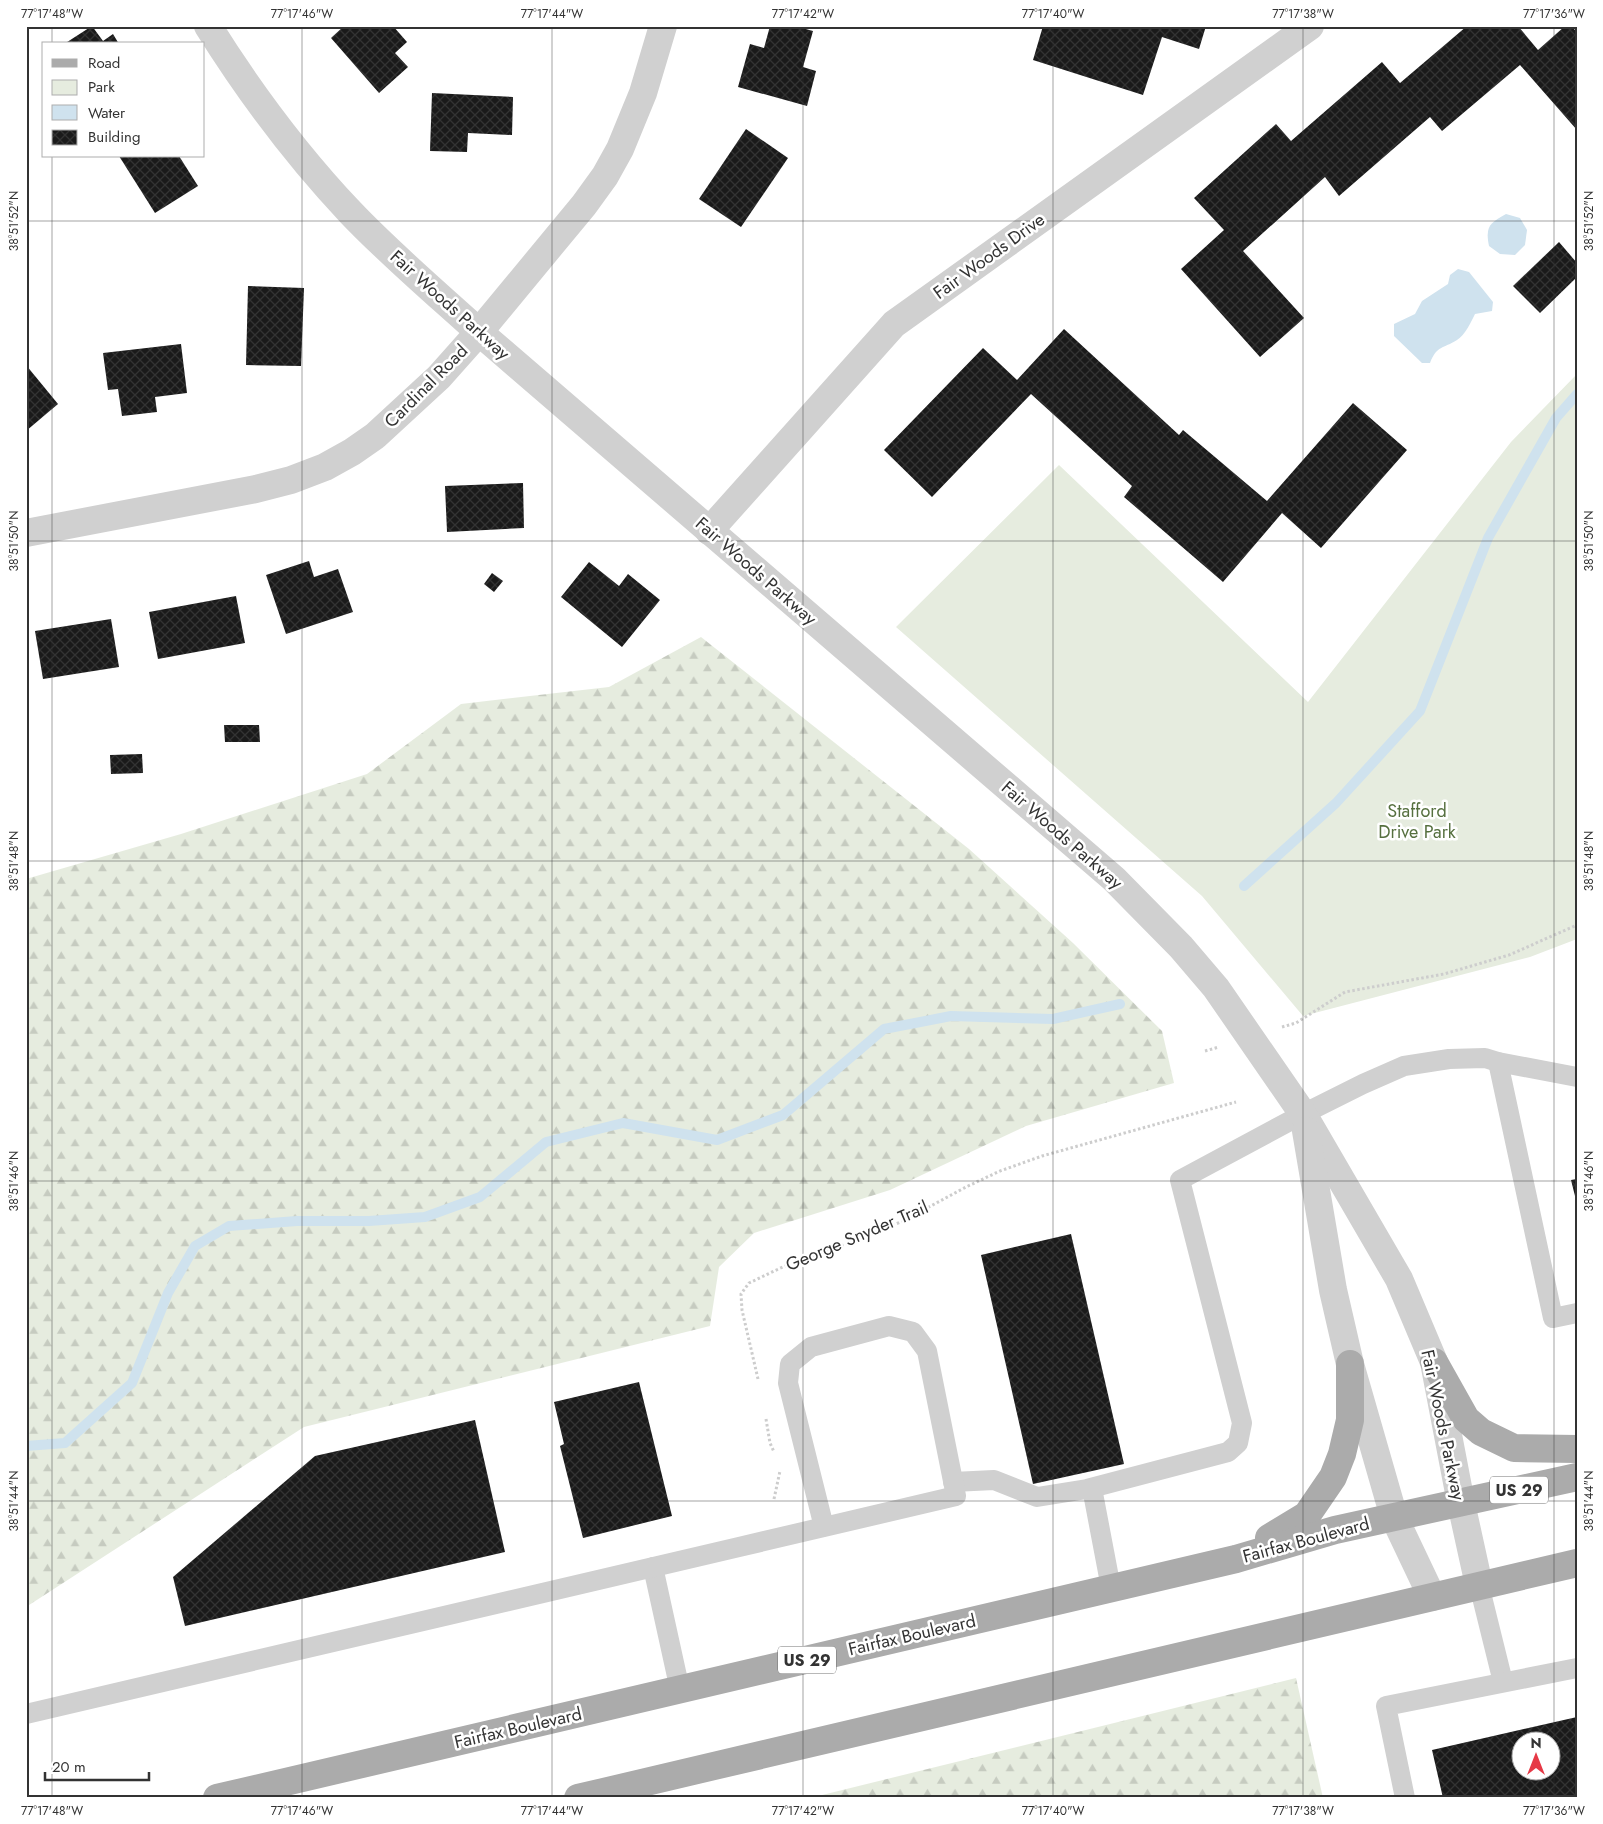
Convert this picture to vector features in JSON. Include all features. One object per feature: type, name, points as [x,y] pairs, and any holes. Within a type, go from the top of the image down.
[{"type":"main road","points":[[1434,1362],[1466,1418],[1481,1432],[1514,1448],[1577,1450]]},
{"type":"main road","points":[[1236,1559],[1307,1515],[1333,1477],[1342,1454],[1350,1420],[1350,1364]]},
{"type":"main road","name":"Fairfax Boulevard","points":[[218,1798],[1236,1559],[1335,1530],[1394,1516],[1577,1477]]},
{"type":"main road","points":[[578,1798],[1577,1563]]},
{"type":"street","name":"Fair Woods Parkway","points":[[208,26],[264,109],[302,158],[351,214],[404,265],[479,332],[1114,879],[1181,947],[1216,988],[1303,1114],[1399,1278],[1434,1362],[1479,1585]]},
{"type":"street","name":"Cardinal Road","points":[[26,533],[256,489],[291,480],[352,452],[375,436],[439,377],[584,206],[620,149],[643,92],[663,26]]},
{"type":"street","name":"Fair Woods Drive","points":[[709,530],[894,324],[1310,26]]},
{"type":"street","name":"Fair Woods Parkway","points":[[1303,1114],[1333,1290],[1350,1364],[1394,1516],[1432,1597]]},
{"type":"lane","points":[[953,1482],[994,1480],[1037,1498],[1092,1488],[1228,1452],[1238,1443],[1242,1423],[1180,1180],[1303,1114],[1404,1066],[1449,1059],[1485,1058],[1577,1077]]},
{"type":"lane","points":[[1498,1062],[1553,1318],[1577,1313]]},
{"type":"lane","points":[[26,1714],[824,1528],[956,1496],[927,1350],[913,1332],[889,1326],[811,1346],[790,1364],[788,1383],[824,1528]]},
{"type":"lane","points":[[1092,1488],[1111,1588]]},
{"type":"lane","points":[[653,1567],[680,1690]]},
{"type":"lane","points":[[1479,1585],[1503,1682]]},
{"type":"lane","points":[[1405,1798],[1386,1706],[1577,1668]]},
{"type":"path","points":[[1296,1023],[1345,992],[1444,974],[1509,955],[1577,925]]},
{"type":"path","name":"George Snyder Trail","points":[[760,1386],[742,1310],[741,1294],[749,1282],[789,1264],[849,1243],[903,1221],[1000,1171],[1042,1156],[1236,1102]]},
{"type":"path","points":[[765,1415],[770,1443],[777,1458]]},
{"type":"path","points":[[774,1499],[781,1465]]},
{"type":"green space","name":"Stafford Drive Park","points":[[1577,374],[1577,939],[1530,957],[1303,1016],[1202,896],[896,627],[1059,465],[1308,702],[1511,442]]},
{"type":"green space","points":[[701,637],[969,849],[1073,943],[1162,1031],[1174,1083],[1026,1126],[890,1190],[754,1233],[719,1267],[710,1326],[304,1427],[26,1607],[26,879],[181,834],[367,774],[461,704],[609,687]]},
{"type":"green space","points":[[1296,1678],[1323,1798],[810,1798]]},
{"type":"water","points":[[1506,214],[1520,218],[1527,230],[1525,245],[1515,255],[1500,254],[1489,246],[1488,229],[1496,220]]},
{"type":"water","points":[[1458,269],[1469,272],[1493,302],[1492,311],[1475,314],[1460,338],[1438,350],[1430,363],[1422,363],[1394,336],[1394,324],[1415,314],[1422,301],[1448,284],[1450,275]]},
{"type":"building","points":[[92,26],[103,41],[113,34],[118,42],[67,42]]},
{"type":"building","points":[[344,26],[393,26],[407,42],[395,53],[408,67],[379,93],[331,38]]},
{"type":"building","points":[[770,26],[795,26],[813,31],[803,67],[816,71],[807,106],[738,87],[750,44],[764,48]]},
{"type":"building","points":[[1043,26],[1128,26],[1134,28],[1134,26],[1206,26],[1199,49],[1162,37],[1143,95],[1033,60]]},
{"type":"building","points":[[1467,26],[1518,26],[1538,50],[1565,26],[1571,26],[1577,32],[1577,130],[1520,65],[1442,131],[1430,117],[1339,196],[1325,177],[1243,251],[1304,318],[1260,357],[1181,269],[1224,230],[1194,198],[1276,124],[1291,141],[1382,62],[1400,83]]},
{"type":"building","points":[[432,93],[513,97],[512,135],[468,133],[467,152],[430,151]]},
{"type":"building","points":[[746,129],[788,158],[741,227],[699,199]]},
{"type":"building","points":[[120,158],[180,158],[198,186],[155,213]]},
{"type":"building","points":[[1559,242],[1577,263],[1577,277],[1540,313],[1513,286]]},
{"type":"building","points":[[248,286],[304,288],[301,366],[246,365]]},
{"type":"building","points":[[1064,329],[1179,435],[1183,430],[1267,501],[1353,403],[1407,450],[1321,548],[1282,513],[1223,582],[1124,497],[1132,486],[1031,394],[932,497],[884,450],[983,348],[1017,380]]},
{"type":"building","points":[[181,344],[187,393],[155,397],[157,412],[122,416],[118,389],[108,390],[103,353]]},
{"type":"building","points":[[26,365],[58,404],[26,431]]},
{"type":"building","points":[[523,483],[524,528],[447,532],[445,486]]},
{"type":"building","points":[[309,561],[314,577],[338,569],[353,612],[286,634],[266,575]]},
{"type":"building","points":[[589,562],[619,586],[628,574],[660,600],[622,647],[561,597]]},
{"type":"building","points":[[492,573],[503,581],[494,592],[484,584]]},
{"type":"building","points":[[236,596],[245,643],[158,659],[149,612]]},
{"type":"building","points":[[111,619],[119,667],[43,679],[35,631]]},
{"type":"building","points":[[224,725],[259,725],[260,742],[225,742]]},
{"type":"building","points":[[142,754],[143,773],[111,774],[110,755]]},
{"type":"building","points":[[1577,1179],[1577,1200],[1576,1200],[1571,1180]]},
{"type":"building","points":[[1071,1234],[1124,1464],[1033,1484],[981,1255]]},
{"type":"building","points":[[639,1382],[672,1516],[583,1538],[560,1446],[564,1444],[554,1402]]},
{"type":"building","points":[[475,1420],[505,1552],[185,1626],[173,1577],[315,1456]]},
{"type":"building","points":[[1577,1717],[1577,1798],[1443,1798],[1432,1750],[1510,1732],[1510,1782],[1560,1782],[1560,1732],[1511,1732]]},
{"type":"waterway","points":[[1244,886],[1336,803],[1420,711],[1488,538],[1556,418],[1577,394]]},
{"type":"waterway","points":[[26,1446],[65,1443],[132,1383],[168,1293],[195,1246],[229,1226],[297,1221],[369,1221],[425,1217],[480,1197],[546,1142],[623,1123],[717,1140],[783,1115],[884,1029],[951,1016],[1053,1019],[1120,1004]]}]
